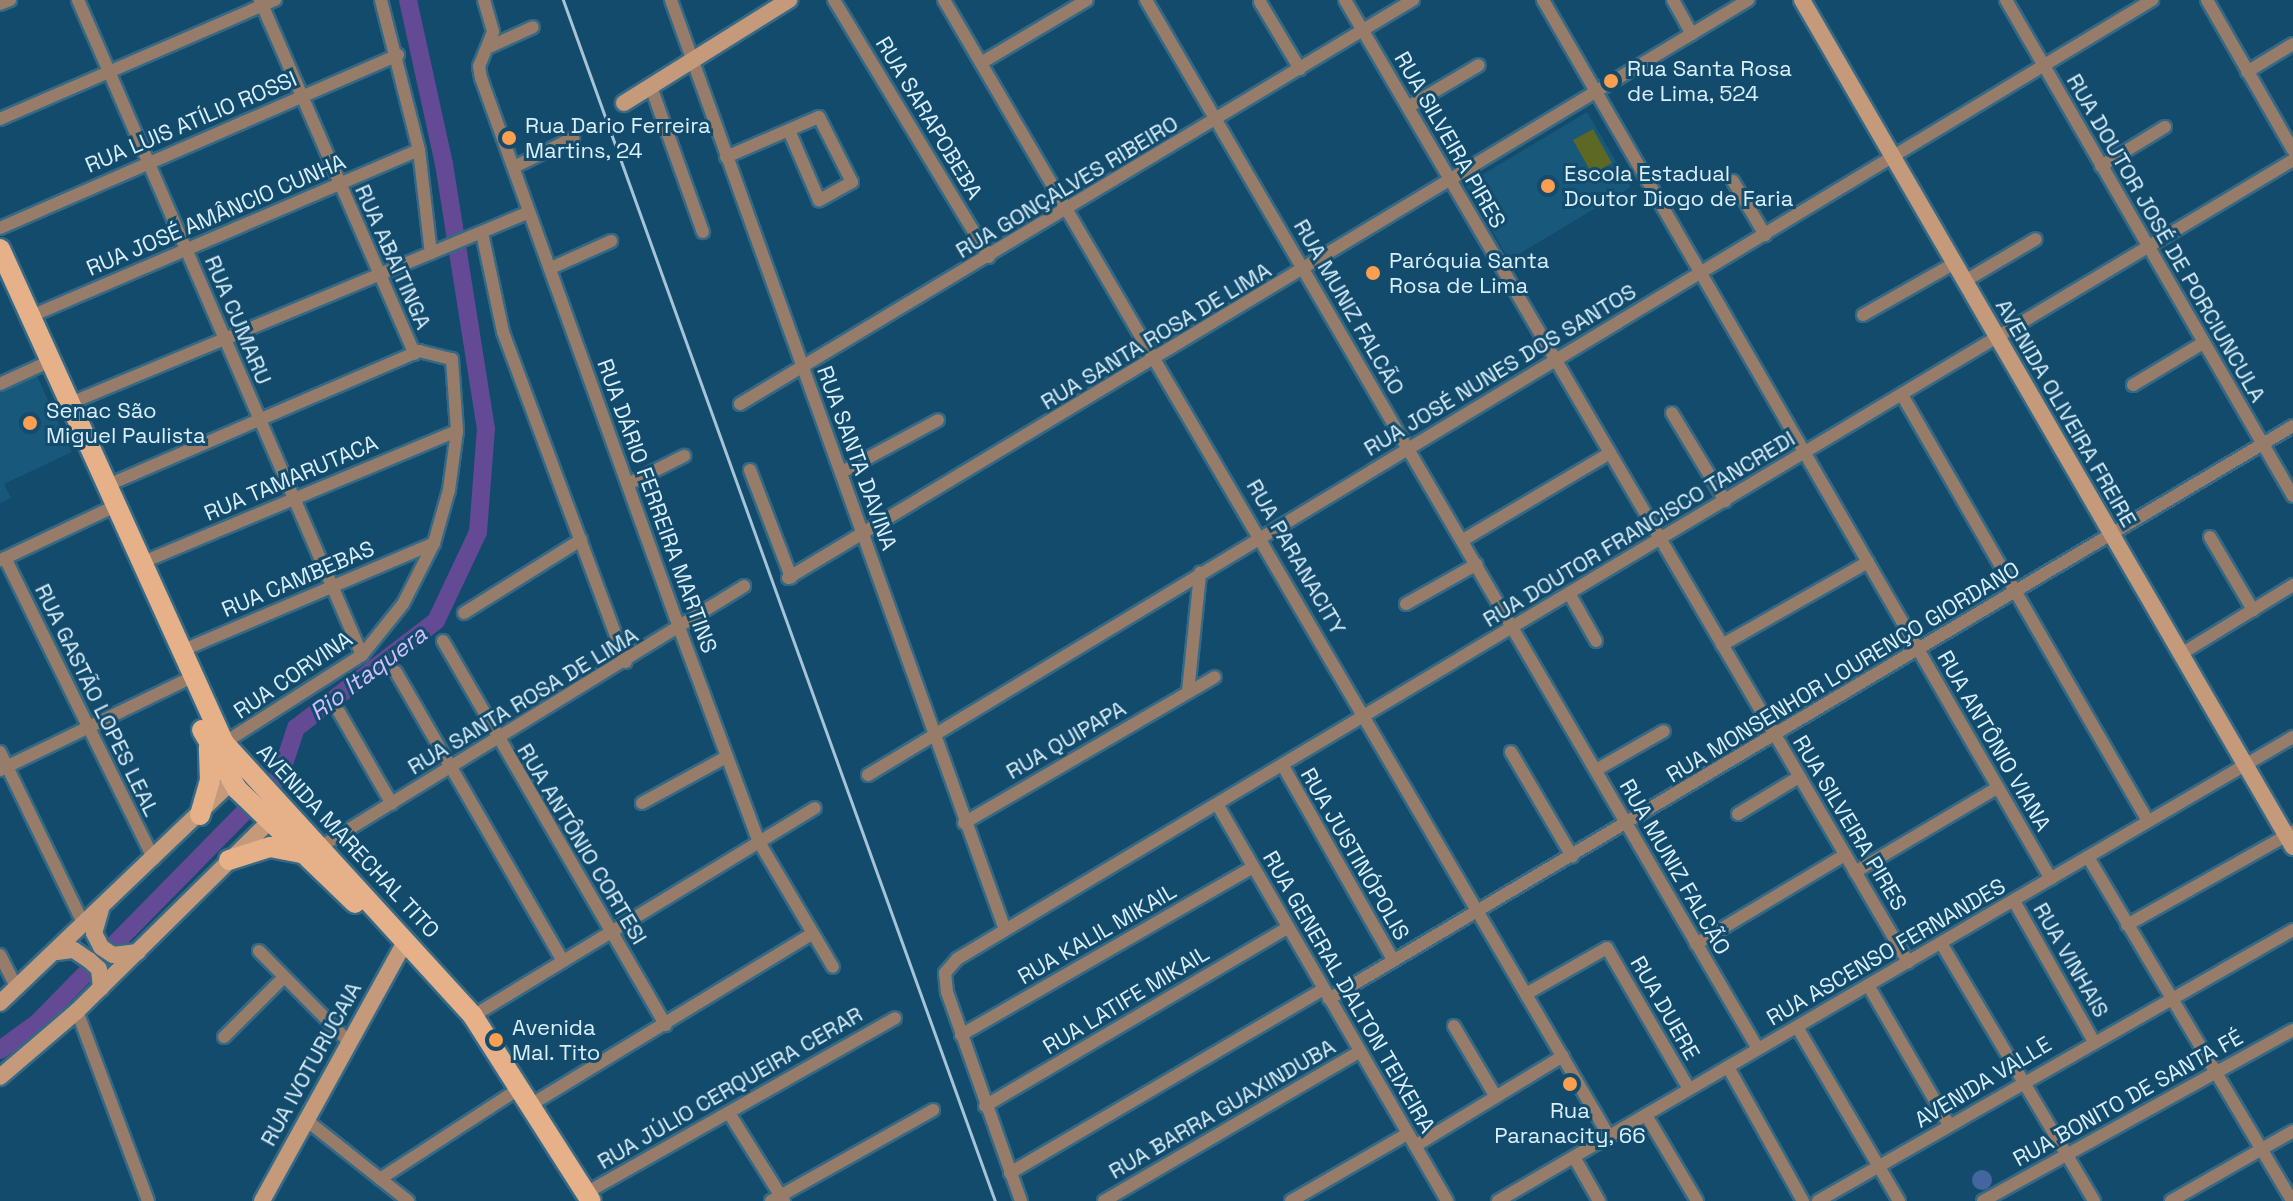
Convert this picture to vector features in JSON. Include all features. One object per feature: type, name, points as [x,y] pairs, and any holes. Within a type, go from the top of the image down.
[{"type":"main road","name":"AVENIDA MARECHAL TITO","points":[[0,249],[107,510],[216,744],[271,811],[473,1016],[532,1104],[585,1198]]},
{"type":"main road","name":"AVENIDA MARECHAL TITO","points":[[48,362],[73,402],[178,652],[185,680]]},
{"type":"main road","points":[[107,510],[129,535]]},
{"type":"main road","points":[[200,815],[216,744]]},
{"type":"main road","points":[[229,860],[270,847],[314,852]]},
{"type":"main road","name":"AVENIDA MARECHAL TITO","points":[[314,852],[462,1020],[585,1198]]},
{"type":"street","points":[[0,4],[10,0]]},
{"type":"street","name":"RUA CUMARU","points":[[78,0],[362,655]]},
{"type":"street","points":[[381,0],[398,55],[419,150],[436,251]]},
{"type":"street","name":"RUA DÁRIO FERREIRA MARTINS","points":[[484,0],[493,25],[480,71],[529,212],[759,842],[833,967]]},
{"type":"street","name":"RUA SANTA DAVINA","points":[[671,0],[802,368],[865,534],[932,735],[1005,930]]},
{"type":"street","points":[[624,103],[789,0]]},
{"type":"street","name":"RUA SARAPOBEBA","points":[[834,0],[989,257]]},
{"type":"street","name":"RUA PARANACITY","points":[[944,0],[1609,1136]]},
{"type":"street","points":[[981,63],[1087,0]]},
{"type":"street","name":"RUA MUNIZ FALCÃO","points":[[1146,0],[1758,1049]]},
{"type":"street","name":"RUA SILVEIRA PIRES","points":[[1345,0],[1908,962]]},
{"type":"street","name":"RUA GONÇALVES RIBEIRO","points":[[740,404],[1413,0]]},
{"type":"street","name":"RUA ANTÔNIO VIANA","points":[[1543,0],[1807,452],[2051,879]]},
{"type":"street","points":[[1673,0],[1692,34]]},
{"type":"street","name":"RUA SANTA ROSA DE LIMA","points":[[750,470],[790,578],[1157,360],[1748,0]]},
{"type":"street","name":"AVENIDA OLIVEIRA FREIRE","points":[[1802,0],[2111,535],[2291,838]]},
{"type":"street","name":"RUA DOUTOR JOSÉ DE PORCIUNCULA","points":[[2006,0],[2293,496]]},
{"type":"street","name":"RUA JOSÉ NUNES DOS SANTOS","points":[[868,775],[2044,67],[2134,5],[2152,0]]},
{"type":"street","points":[[2207,0],[2293,150]]},
{"type":"street","points":[[0,119],[266,2]]},
{"type":"street","name":"RUA ABAITINGA","points":[[266,2],[339,185],[415,354]]},
{"type":"street","points":[[1260,2],[1300,69]]},
{"type":"street","points":[[489,47],[533,27]]},
{"type":"street","points":[[2247,72],[2293,44]]},
{"type":"street","name":"RUA LUIS ATÍLIO ROSSI","points":[[0,228],[148,161],[398,55]]},
{"type":"street","points":[[1408,107],[1479,65]]},
{"type":"street","points":[[651,87],[703,232]]},
{"type":"street","points":[[726,157],[790,133],[817,117],[853,179],[822,200],[790,133]]},
{"type":"street","points":[[2101,166],[2165,127]]},
{"type":"street","points":[[514,167],[573,138]]},
{"type":"street","name":"RUA JOSÉ AMÂNCIO CUNHA","points":[[29,317],[419,150]]},
{"type":"street","name":"RUA DOUTOR FRANCISCO TANCREDI","points":[[961,1035],[945,973],[1005,930],[2293,160]]},
{"type":"street","points":[[1733,181],[1765,235]]},
{"type":"street","points":[[73,402],[529,212]]},
{"type":"street","points":[[478,234],[494,303],[626,662]]},
{"type":"street","points":[[1965,281],[2036,239]]},
{"type":"street","points":[[551,268],[611,241]]},
{"type":"street","points":[[1863,315],[1955,263]]},
{"type":"street","points":[[2133,385],[2203,343]]},
{"type":"street","name":"RUA CORVINA","points":[[216,744],[362,655],[403,604],[434,543],[457,431],[452,359],[438,351],[415,354]]},
{"type":"street","points":[[108,485],[415,354]]},
{"type":"street","points":[[0,384],[48,362]]},
{"type":"street","points":[[1902,395],[2148,821]]},
{"type":"street","points":[[1672,413],[1725,501]]},
{"type":"street","points":[[842,472],[938,420]]},
{"type":"street","name":"RUA MONSENHOR LOURENÇO GIORDANO","points":[[1010,1173],[1326,994],[1394,961],[1479,912],[2293,426]]},
{"type":"street","name":"RUA TAMARUTACA","points":[[141,563],[457,431]]},
{"type":"street","points":[[1463,540],[1610,453]]},
{"type":"street","points":[[628,484],[684,456]]},
{"type":"street","points":[[2,559],[107,510]]},
{"type":"street","points":[[2210,537],[2253,610]]},
{"type":"street","points":[[464,613],[581,540]]},
{"type":"street","name":"RUA CAMBEBAS","points":[[178,652],[434,543]]},
{"type":"street","name":"RUA GASTÃO LOPES LEAL","points":[[2,559],[154,859]]},
{"type":"street","points":[[1722,645],[1868,562]]},
{"type":"street","points":[[1406,604],[1477,564]]},
{"type":"street","points":[[1188,692],[1200,573]]},
{"type":"street","points":[[2181,654],[2293,585]]},
{"type":"street","name":"RUA SANTA ROSA DE LIMA","points":[[314,852],[680,630],[744,586]]},
{"type":"street","points":[[1569,593],[1596,641]]},
{"type":"street","name":"RUA ANTÔNIO CORTESI","points":[[443,641],[497,739],[666,1025]]},
{"type":"street","points":[[396,672],[448,769],[563,961]]},
{"type":"street","name":"RUA QUIPAPA","points":[[964,823],[1215,677]]},
{"type":"street","points":[[4,768],[185,680]]},
{"type":"street","points":[[339,712],[392,804]]},
{"type":"street","points":[[1596,770],[1664,731]]},
{"type":"street","name":"RUA ASCENSO FERNANDES","points":[[1499,1201],[2293,737]]},
{"type":"street","points":[[0,752],[4,768],[84,925]]},
{"type":"street","points":[[1511,752],[1572,856]]},
{"type":"street","points":[[642,803],[726,757]]},
{"type":"street","name":"RUA JUSTINÓPOLIS","points":[[1283,766],[1394,961]]},
{"type":"street","points":[[1738,814],[1799,777]]},
{"type":"street","points":[[0,1003],[200,815],[244,781]]},
{"type":"street","points":[[1855,872],[1997,788]]},
{"type":"street","name":"RUA GENERAL DALTON TEIXEIRA","points":[[1217,804],[1447,1201]]},
{"type":"street","points":[[473,1016],[563,961],[613,935],[815,808]]},
{"type":"street","points":[[0,1077],[77,1011],[138,952],[229,860],[271,811]]},
{"type":"street","points":[[2127,925],[2291,838]]},
{"type":"street","points":[[1696,944],[1845,855]]},
{"type":"street","points":[[2088,857],[2168,998],[2292,1201]]},
{"type":"street","name":"RUA KALIL MIKAIL","points":[[961,1035],[1252,868]]},
{"type":"street","name":"RUA VINHAIS","points":[[2014,901],[2093,1040]]},
{"type":"street","points":[[101,908],[96,938],[113,955],[138,952]]},
{"type":"street","name":"RUA LATIFE MIKAIL","points":[[985,1106],[1287,928]]},
{"type":"street","name":"AVENIDA VALLE","points":[[1818,1201],[2093,1040],[2293,930]]},
{"type":"street","points":[[532,1104],[812,934]]},
{"type":"street","points":[[1941,943],[2094,1201]]},
{"type":"street","name":"RUA DUERE","points":[[1526,994],[1605,948],[1689,1089]]},
{"type":"street","name":"RUA IVOTURUCAIA","points":[[262,1201],[347,1040],[401,949]]},
{"type":"street","points":[[259,951],[347,1040]]},
{"type":"street","points":[[57,952],[80,952],[99,969],[101,988]]},
{"type":"street","points":[[0,955],[17,989]]},
{"type":"street","points":[[224,1037],[284,977]]},
{"type":"street","points":[[1868,985],[1949,1125]]},
{"type":"street","points":[[77,1011],[148,1201]]},
{"type":"street","name":"RUA JÚLIO CERQUEIRA CERAR","points":[[585,1198],[895,1018]]},
{"type":"street","points":[[1454,1026],[1496,1097]]},
{"type":"street","points":[[1797,1027],[1899,1201]]},
{"type":"street","name":"RUA BONITO DE SANTA FÉ","points":[[1983,1201],[2293,1030]]},
{"type":"street","points":[[961,1035],[1021,1201]]},
{"type":"street","name":"RUA BARRA GUAXINDUBA","points":[[1104,1201],[1359,1052]]},
{"type":"street","points":[[1415,1146],[1563,1056]]},
{"type":"street","points":[[1728,1067],[1803,1201]]},
{"type":"street","points":[[380,1179],[511,1094]]},
{"type":"street","points":[[729,1113],[779,1199],[933,1110]]},
{"type":"street","points":[[1646,1115],[1697,1201]]},
{"type":"street","points":[[305,1119],[408,1201]]},
{"type":"street","points":[[2171,1201],[2293,1131]]},
{"type":"street","points":[[1291,1201],[1407,1134]]},
{"type":"street","points":[[1574,1157],[1599,1201]]},
{"type":"shaded area","name":"Escola Estadual Doutor Diogo de Faria","points":[[1587,112],[1631,187],[1509,260],[1465,185]]},
{"type":"shaded area","name":"Senac São Miguel Paulista","points":[[37,376],[72,452],[4,484],[11,498],[0,503],[0,393]]},
{"type":"green space","points":[[1593,129],[1612,163],[1592,174],[1573,140]]},
{"type":"building","points":[[1982,1170],[1989,1173],[1992,1180],[1989,1187],[1982,1190],[1975,1187],[1972,1180],[1975,1173]]},
{"type":"waterway","name":"Rio Itaquera","points":[[0,1050],[37,1023],[280,776],[296,728],[436,621],[478,532],[486,429],[444,164],[408,0]]},
{"type":"railway","points":[[563,0],[995,1201]]},
{"type":"place","name":"Rua Santa Rosa de Lima, 524","points":[[1611,81]]},
{"type":"place","name":"Rua Dario Ferreira Martins, 24","points":[[509,138]]},
{"type":"place","name":"Escola Estadual Doutor Diogo de Faria","points":[[1548,186]]},
{"type":"place","name":"Paróquia Santa Rosa de Lima","points":[[1373,273]]},
{"type":"place","name":"Senac São Miguel Paulista","points":[[30,423]]},
{"type":"place","name":"Avenida Mal. Tito","points":[[496,1040]]},
{"type":"place","name":"Rua Paranacity, 66","points":[[1570,1084]]}]
